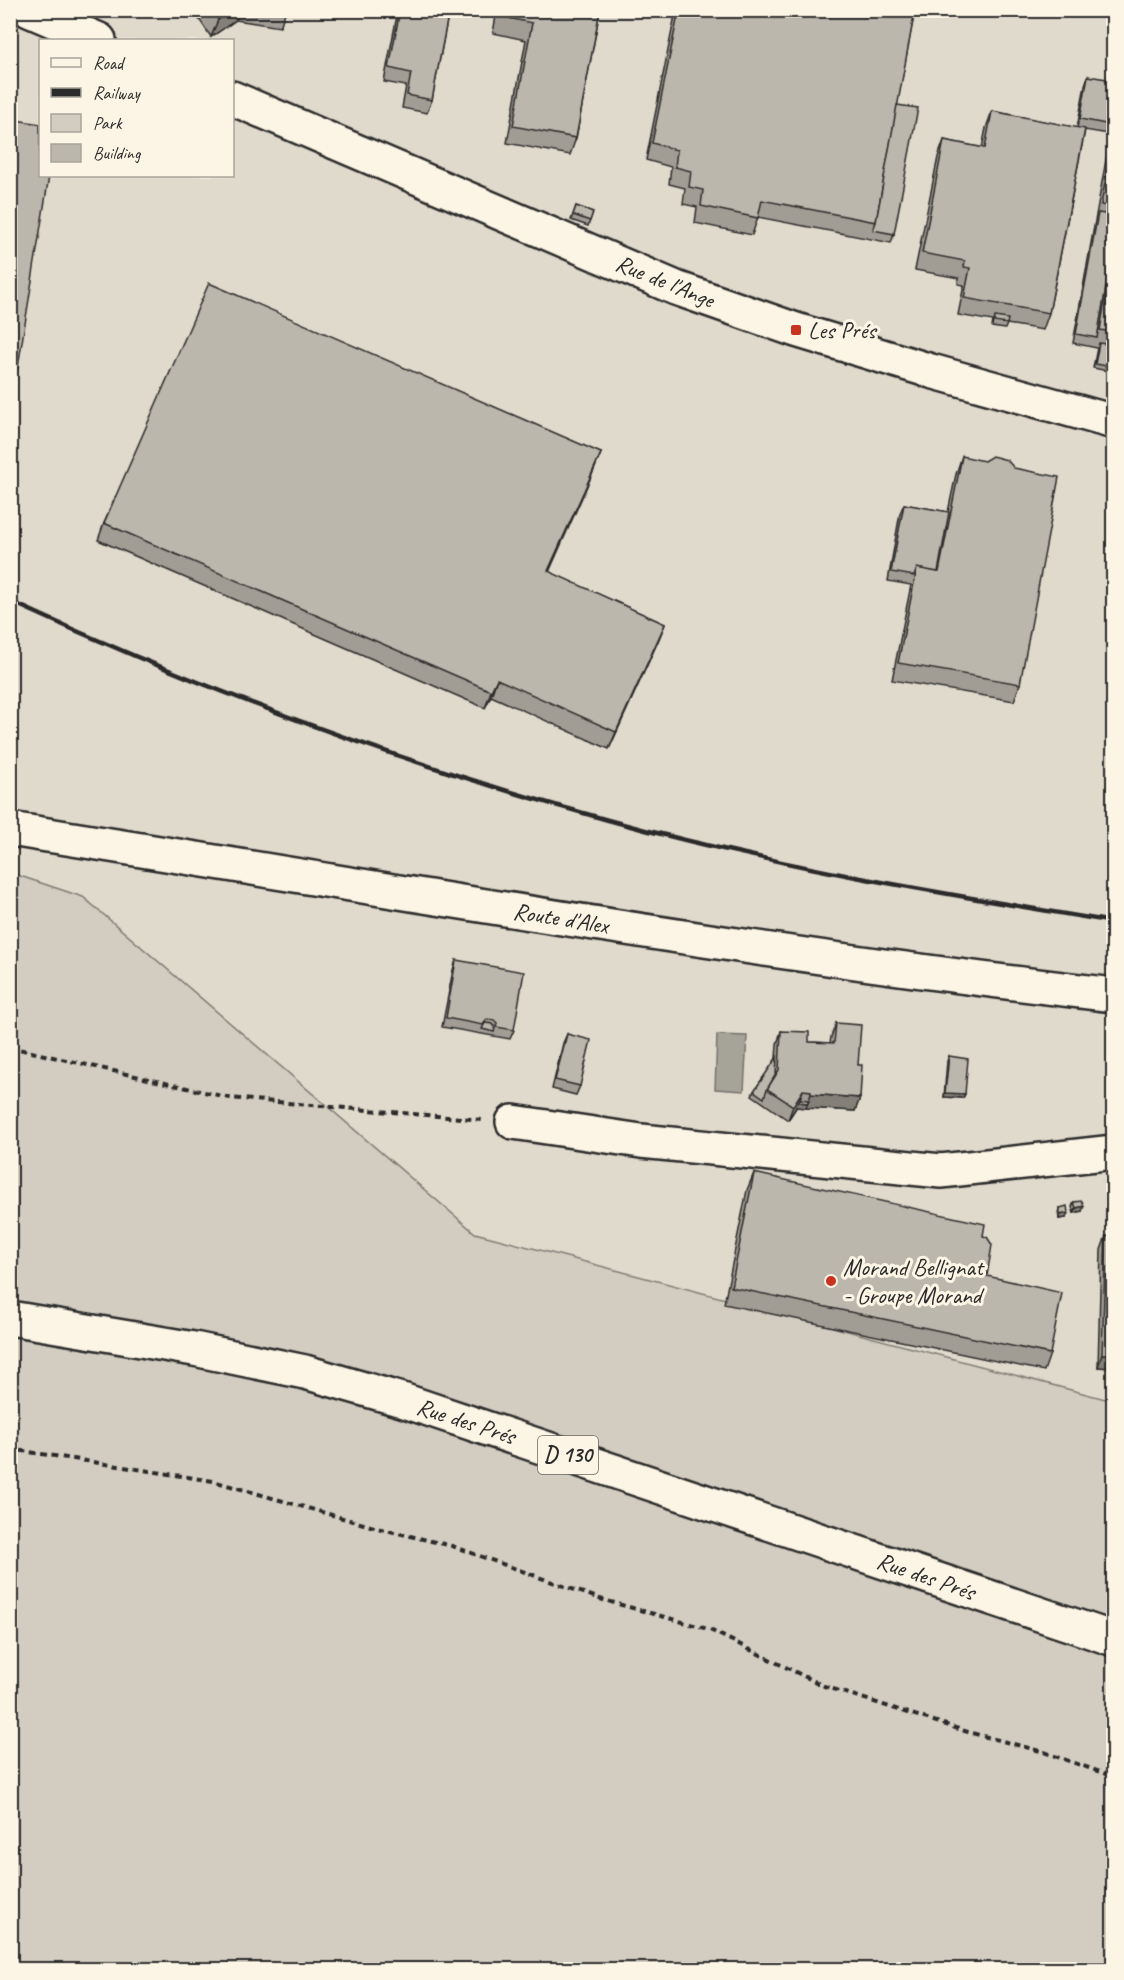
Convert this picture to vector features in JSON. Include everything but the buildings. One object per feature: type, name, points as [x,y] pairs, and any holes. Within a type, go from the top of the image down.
[{"type":"street","points":[[28,10],[97,39]]},
{"type":"street","name":"Rue de l'Ange","points":[[234,99],[676,288],[796,330],[1113,422]]},
{"type":"street","name":"Route d'Alex","points":[[10,829],[592,923],[953,977],[1113,995]]},
{"type":"street","points":[[513,1122],[641,1141],[941,1171],[1113,1152]]},
{"type":"street","name":"Rue des Prés","points":[[10,1318],[194,1348],[305,1372],[391,1396],[1113,1639]]},
{"type":"path","points":[[10,1047],[230,1098],[513,1122]]},
{"type":"path","points":[[10,1449],[213,1481],[452,1546],[600,1599],[708,1629],[824,1686],[968,1732],[1044,1752],[1113,1777]]},
{"type":"shaded area","points":[[11,11],[1113,11],[1113,1401],[475,1233],[83,897],[11,873]]},
{"type":"shaded area","points":[[717,1035],[747,1036],[744,1091],[715,1089]]},
{"type":"green space","points":[[11,873],[83,897],[475,1233],[1113,1401],[1113,1969],[11,1970]]},
{"type":"railway","points":[[10,601],[230,695],[380,750],[532,798],[670,836],[796,865],[923,890],[1114,922]]},
{"type":"place","name":"Les Prés","points":[[796,330]]},
{"type":"place","name":"Morand Bellignat - Groupe Morand","points":[[831,1281]]}]
